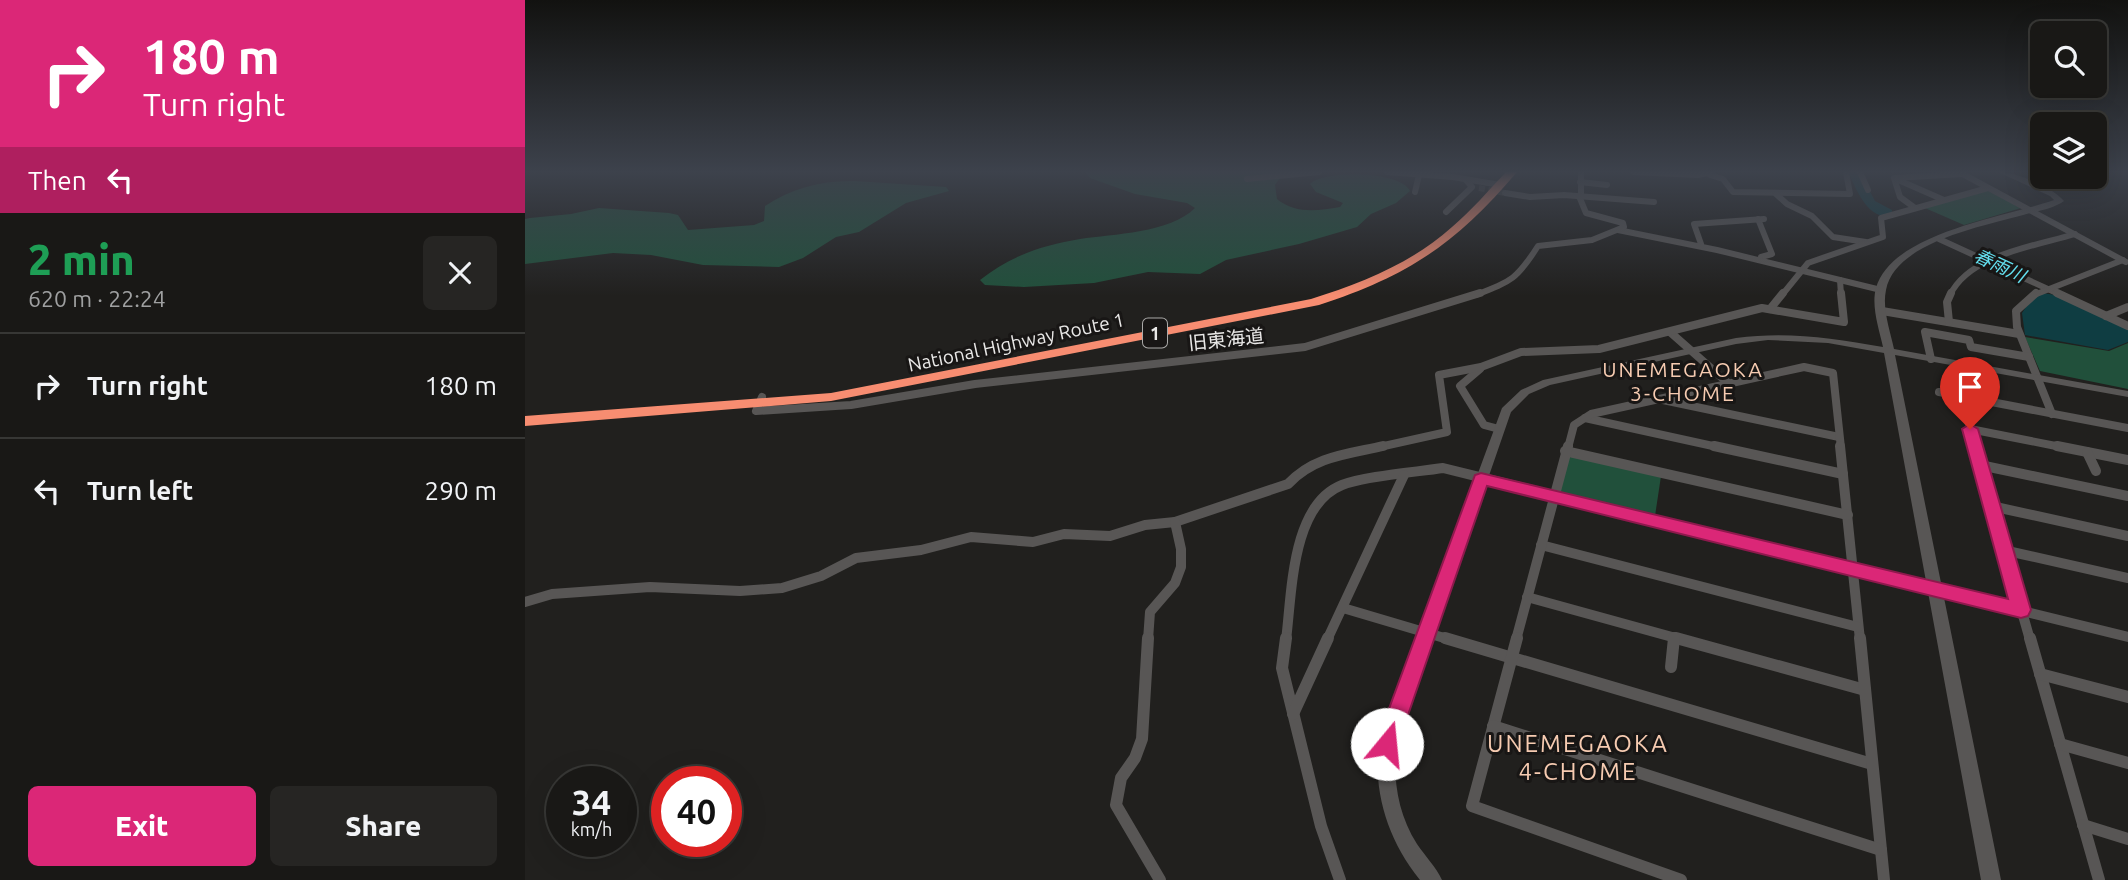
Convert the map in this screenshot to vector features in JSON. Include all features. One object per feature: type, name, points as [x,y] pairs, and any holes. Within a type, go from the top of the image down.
[{"type":"highway","name":"National Highway Route 1","points":[[532,416],[761,401],[888,388],[1314,303],[1360,288],[1419,259],[1457,229],[1469,213]]},
{"type":"street","points":[[1586,213],[1623,223],[1625,225],[1618,230]]},
{"type":"street","points":[[1806,213],[1833,237],[1868,243]]},
{"type":"street","points":[[1770,309],[1808,263],[1884,237],[1881,218],[1898,213]]},
{"type":"street","points":[[1991,880],[1889,351],[1881,290],[1888,272],[1900,258],[1939,239],[2025,213]]},
{"type":"street","points":[[2036,213],[2125,262]]},
{"type":"street","points":[[1700,244],[1694,224],[1761,219],[1772,254],[1755,257]]},
{"type":"street","points":[[1618,230],[1700,244],[1881,290]]},
{"type":"street","name":"旧東海道","points":[[761,401],[756,411],[851,405],[975,384],[1305,347],[1382,321],[1453,304],[1509,282],[1520,274],[1538,246],[1593,240],[1618,230]]},
{"type":"street","points":[[1949,322],[1945,304],[1950,289],[1969,271],[2075,234]]},
{"type":"street","points":[[1939,239],[2128,326]]},
{"type":"street","points":[[2052,414],[2015,321],[2019,305],[2045,288],[2125,262]]},
{"type":"street","points":[[525,601],[552,594],[650,587],[766,591],[805,582],[856,558],[921,550],[960,538],[984,536],[1033,542],[1064,534],[1100,537],[1175,522],[1288,484],[1301,470],[1316,461],[1401,445],[1447,432],[1439,375],[1481,368],[1521,352],[1599,349],[1770,309],[1844,322],[1840,281]]},
{"type":"street","points":[[2106,316],[2128,307]]},
{"type":"street","points":[[1882,312],[2019,334]]},
{"type":"street","points":[[1670,332],[1729,384]]},
{"type":"street","points":[[1931,359],[1925,332],[1969,340],[1971,346],[2029,357]]},
{"type":"street","points":[[1432,880],[1412,856],[1395,822],[1385,786],[1385,764],[1392,725],[1499,429],[1511,405],[1535,387],[1567,377],[1691,350],[1768,337],[1829,340],[2128,394]]},
{"type":"street","points":[[1681,880],[1654,875],[1472,806],[1571,431],[1584,418],[1804,367],[1833,373],[1884,880]]},
{"type":"street","points":[[1481,368],[1460,386],[1484,425],[1499,429]]},
{"type":"street","points":[[1939,392],[2128,428]]},
{"type":"street","points":[[1961,397],[2099,880]]},
{"type":"street","points":[[1660,399],[1839,437]]},
{"type":"street","points":[[1584,418],[1843,474]]},
{"type":"street","points":[[1970,429],[2128,460]]},
{"type":"street","points":[[1565,451],[1848,515]]},
{"type":"street","points":[[2087,452],[2096,471]]},
{"type":"street","points":[[1980,465],[2128,496]]},
{"type":"street","points":[[1340,880],[1321,826],[1282,668],[1299,539],[1315,507],[1341,485],[1443,468],[2128,637]]},
{"type":"street","points":[[1293,714],[1404,475]]},
{"type":"street","points":[[1991,506],[2128,536]]},
{"type":"street","points":[[1160,880],[1120,814],[1116,792],[1142,739],[1150,612],[1176,582],[1180,571],[1182,553],[1175,522]]},
{"type":"street","points":[[1541,545],[1858,627]]},
{"type":"street","points":[[2003,550],[2128,578]]},
{"type":"street","points":[[1527,597],[1865,690]]},
{"type":"street","points":[[1343,608],[1873,764]]},
{"type":"street","points":[[1671,667],[1674,637]]},
{"type":"street","points":[[2040,674],[2128,697]]},
{"type":"street","points":[[1493,726],[1881,850]]},
{"type":"street","points":[[2060,744],[2128,762]]},
{"type":"street","points":[[2083,825],[2128,839]]},
{"type":"green space","points":[[575,213],[669,213],[678,215],[688,230],[754,225],[764,221],[765,213],[890,213],[859,232],[836,237],[803,258],[779,267],[703,265],[651,255],[613,253],[525,264],[525,219]]},
{"type":"green space","points":[[1188,213],[1373,213],[1357,227],[1299,244],[1226,260],[1200,274],[1148,272],[1094,283],[1024,287],[985,285],[980,280],[1003,264],[1040,248],[1156,227]]},
{"type":"green space","points":[[1937,213],[2004,213],[1964,225]]},
{"type":"green space","points":[[2025,337],[2109,351],[2128,343],[2128,389],[2040,371]]},
{"type":"green space","points":[[1574,456],[1661,476],[1655,516],[1563,494],[1559,490],[1568,458]]},
{"type":"water","points":[[2043,293],[2055,295],[2128,329],[2128,342],[2108,350],[2025,335],[2022,313],[2030,301]]},
{"type":"district","name":"UNEMEGAOKA 3-CHOME","points":[[1683,381]]},
{"type":"district","name":"UNEMEGAOKA 4-CHOME","points":[[1578,757]]},
{"type":"route","points":[[1387,744],[1481,479],[2021,610],[1970,429]]},
{"type":"water label","name":"春雨川","points":[[2000,265]]}]
